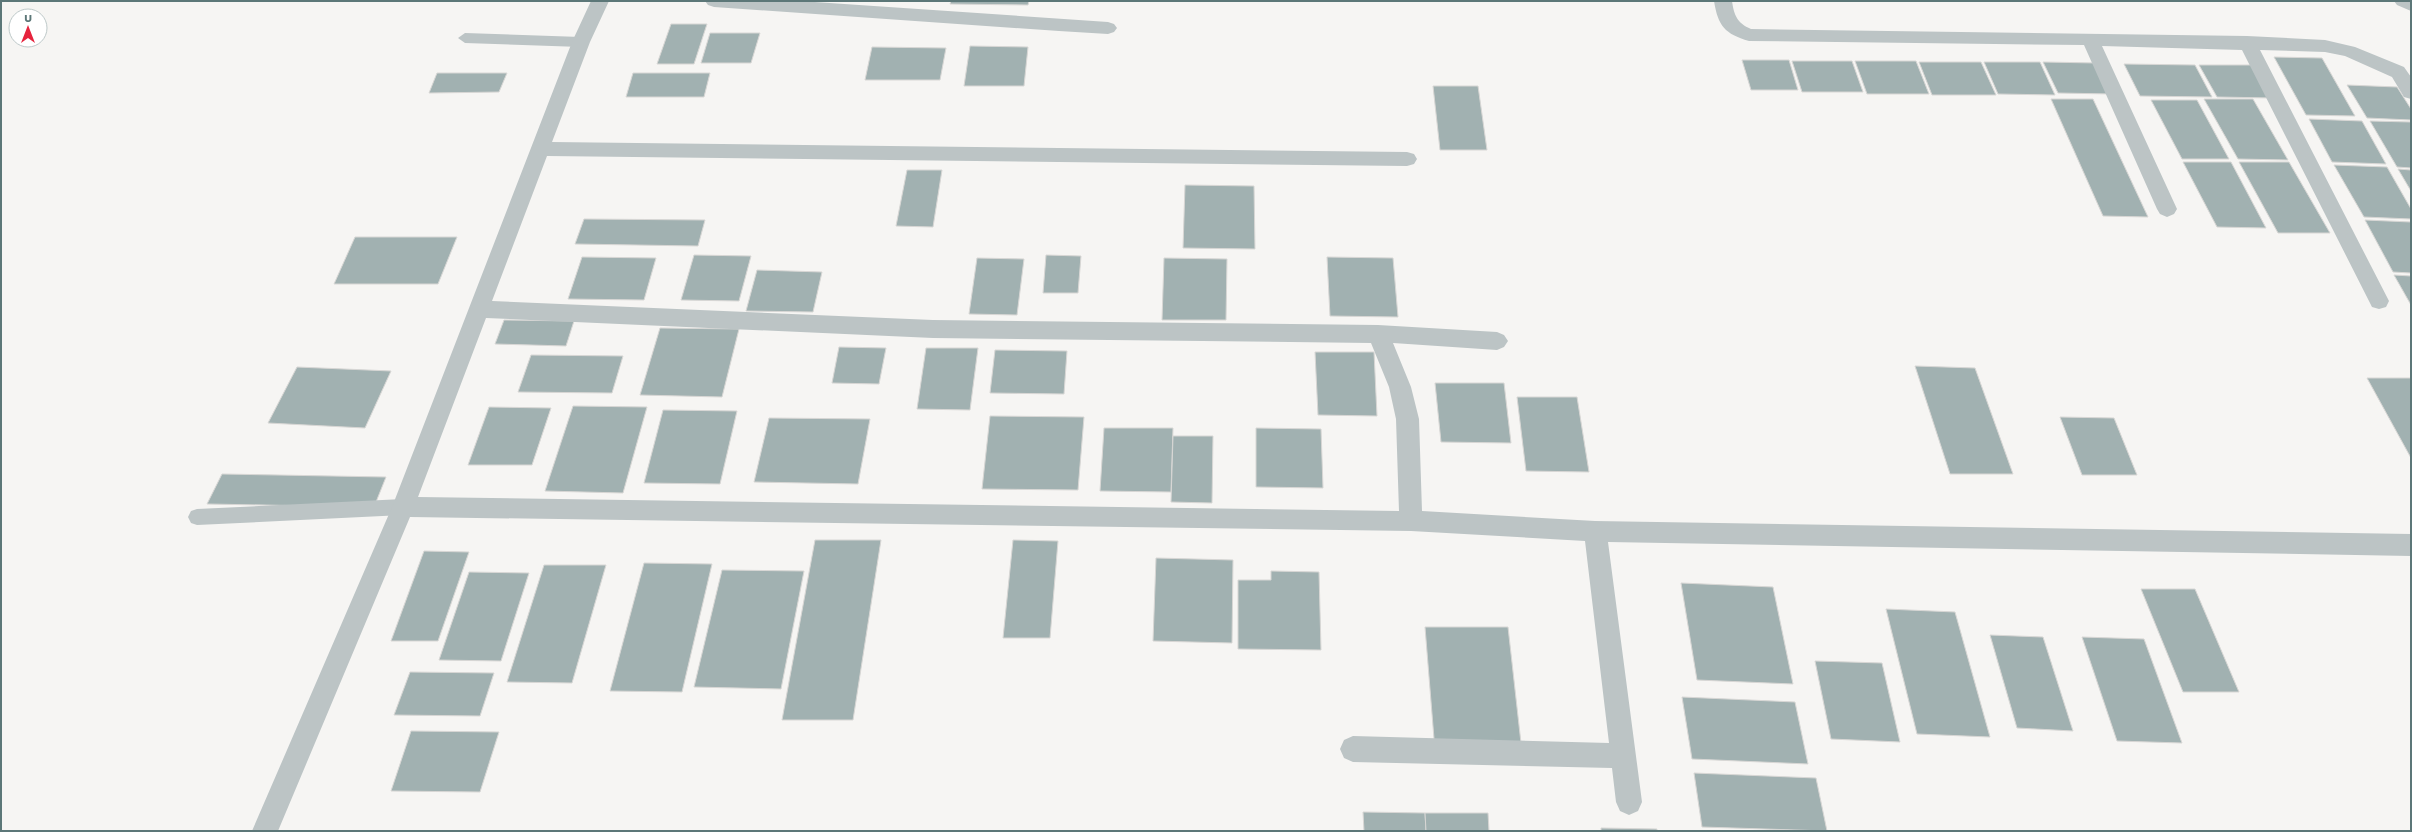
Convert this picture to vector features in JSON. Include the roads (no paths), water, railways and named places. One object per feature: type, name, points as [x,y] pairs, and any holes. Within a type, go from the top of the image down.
[{"type":"street","points":[[265,831],[403,507],[581,42],[600,1]]},
{"type":"street","points":[[714,1],[856,10],[934,18],[1108,28]]},
{"type":"street","points":[[1723,1],[1726,14],[1734,29],[1749,35],[2090,39],[2247,42],[2325,46],[2349,51],[2398,72],[2411,92]]},
{"type":"street","points":[[2403,1],[2411,5]]},
{"type":"street","points":[[2090,39],[2167,209]]},
{"type":"street","points":[[2247,42],[2379,301]]},
{"type":"street","points":[[540,150],[1407,159]]},
{"type":"street","points":[[479,309],[934,329],[1378,334],[1497,340]]},
{"type":"street","points":[[1378,334],[1393,368],[1405,406],[1410,458],[1411,521]]},
{"type":"street","points":[[403,507],[1411,521],[1595,531],[2411,545]]},
{"type":"street","points":[[1595,531],[1629,802]]},
{"type":"street","points":[[1353,749],[1623,756]]},
{"type":"lane","points":[[465,38],[581,42]]},
{"type":"lane","points":[[197,517],[403,507]]}]
